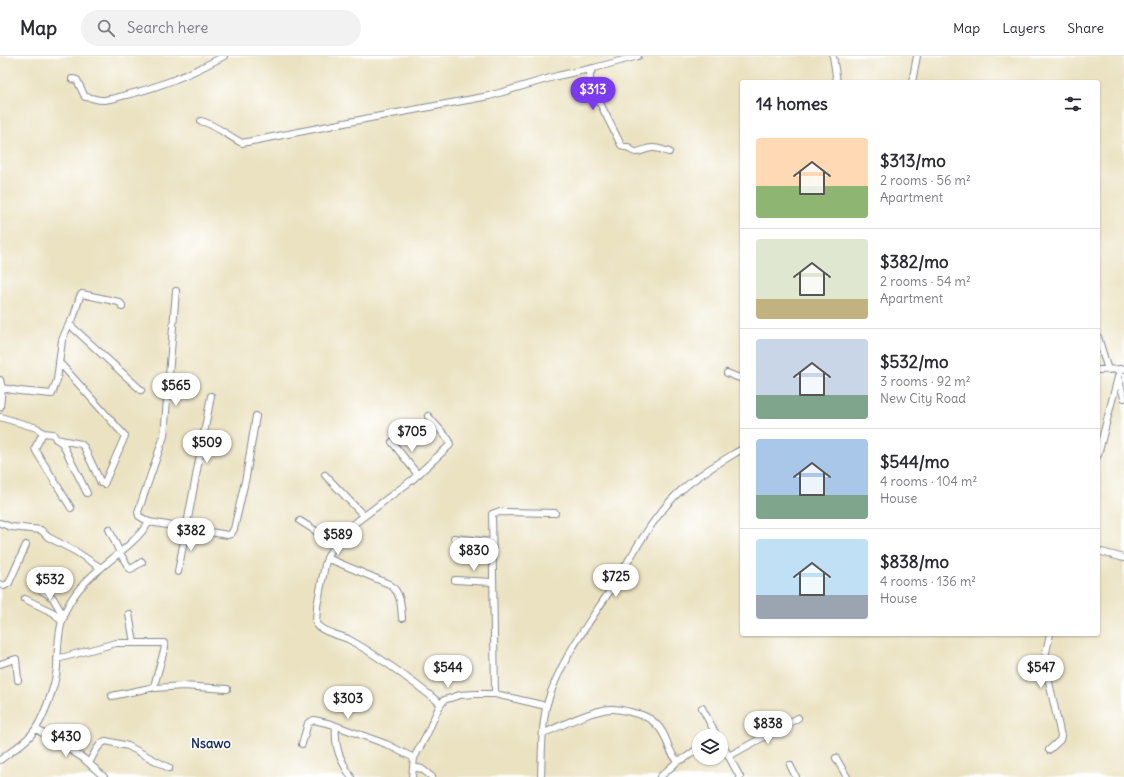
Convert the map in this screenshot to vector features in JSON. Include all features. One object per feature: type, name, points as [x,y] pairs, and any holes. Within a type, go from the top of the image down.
[{"type":"street","points":[[72,80],[77,80],[84,97],[91,97],[95,100],[105,100],[146,90],[168,82],[224,56]]},
{"type":"street","points":[[201,121],[212,124],[225,134],[242,143],[489,96],[557,76],[638,56]]},
{"type":"street","points":[[833,56],[837,80]]},
{"type":"street","points":[[912,80],[917,56]]},
{"type":"street","points":[[594,68],[590,73],[590,81],[621,145],[624,148],[628,147],[632,151],[636,152],[654,148],[669,152]]},
{"type":"street","points":[[176,291],[164,436],[138,512],[139,516],[149,522],[228,535],[231,534],[233,532],[246,477],[256,416]]},
{"type":"street","points":[[2,388],[19,392],[52,394],[58,380],[62,340],[74,316],[79,297],[82,294],[119,302],[122,304],[122,307]]},
{"type":"street","points":[[69,324],[141,390]]},
{"type":"street","points":[[1100,344],[1108,370]]},
{"type":"street","points":[[56,439],[81,444],[84,447],[101,483],[104,484],[125,436],[59,362]]},
{"type":"street","points":[[1100,370],[1123,369]]},
{"type":"street","points":[[1100,447],[1118,376],[1123,369]]},
{"type":"street","points":[[727,373],[740,378]]},
{"type":"street","points":[[1118,376],[1124,398]]},
{"type":"street","points":[[0,380],[2,388],[0,407]]},
{"type":"street","points":[[178,572],[211,396]]},
{"type":"street","points":[[428,416],[451,444],[418,475],[347,529],[334,543],[327,558],[317,606],[317,625],[323,629],[338,634],[386,662],[441,704]]},
{"type":"street","points":[[0,417],[37,428],[43,433],[53,434],[56,439],[62,443],[87,493]]},
{"type":"street","points":[[43,433],[35,448],[36,451],[71,508]]},
{"type":"street","points":[[392,442],[418,475]]},
{"type":"street","points":[[541,777],[546,706],[563,663],[590,619],[666,505],[688,484],[740,450]]},
{"type":"street","points":[[324,475],[364,516]]},
{"type":"street","points":[[494,694],[491,515],[494,512],[555,513]]},
{"type":"street","points":[[300,521],[334,543]]},
{"type":"street","points":[[0,760],[30,736],[36,729],[52,692],[57,669],[57,644],[63,620],[70,603],[79,589],[101,568],[139,537],[149,522]]},
{"type":"street","points":[[0,523],[11,527],[41,530],[48,537],[75,551],[101,568]]},
{"type":"street","points":[[109,529],[129,568],[131,569],[142,562]]},
{"type":"street","points":[[454,538],[492,542]]},
{"type":"street","points":[[0,584],[4,586],[9,583],[26,545]]},
{"type":"street","points":[[1100,552],[1124,558]]},
{"type":"street","points":[[327,558],[394,587],[399,594],[402,618]]},
{"type":"street","points":[[455,580],[492,582]]},
{"type":"street","points":[[35,586],[53,598],[63,620]]},
{"type":"street","points":[[24,599],[52,612],[63,620]]},
{"type":"street","points":[[129,614],[134,643]]},
{"type":"street","points":[[1050,636],[1045,658],[1061,736],[1060,740],[1050,750]]},
{"type":"street","points":[[57,659],[116,643],[164,642],[165,644],[154,687]]},
{"type":"street","points":[[0,664],[16,659],[18,680]]},
{"type":"street","points":[[112,696],[154,687],[187,686],[227,689]]},
{"type":"street","points":[[412,777],[414,758],[428,734],[441,704],[449,698],[460,695],[494,694],[546,706]]},
{"type":"street","points":[[702,708],[712,729]]},
{"type":"street","points":[[544,733],[596,712],[611,709],[628,711],[650,718],[664,734],[672,753],[677,760],[679,760]]},
{"type":"street","points":[[740,777],[729,756],[798,718]]},
{"type":"street","points":[[302,744],[307,726],[310,721],[314,720],[336,726],[386,744],[414,758]]},
{"type":"street","points":[[336,726],[338,754],[350,777]]},
{"type":"street","points":[[36,729],[89,763],[104,777]]},
{"type":"street","points":[[89,763],[100,744],[106,741],[128,746],[169,768]]},
{"type":"street","points":[[660,777],[679,760],[692,752]]},
{"type":"street","points":[[836,758],[847,777]]},
{"type":"street","points":[[790,766],[796,777]]},
{"type":"street","points":[[413,767],[422,769],[432,777]]},
{"type":"district","name":"Nsawo","points":[[211,743]]}]
